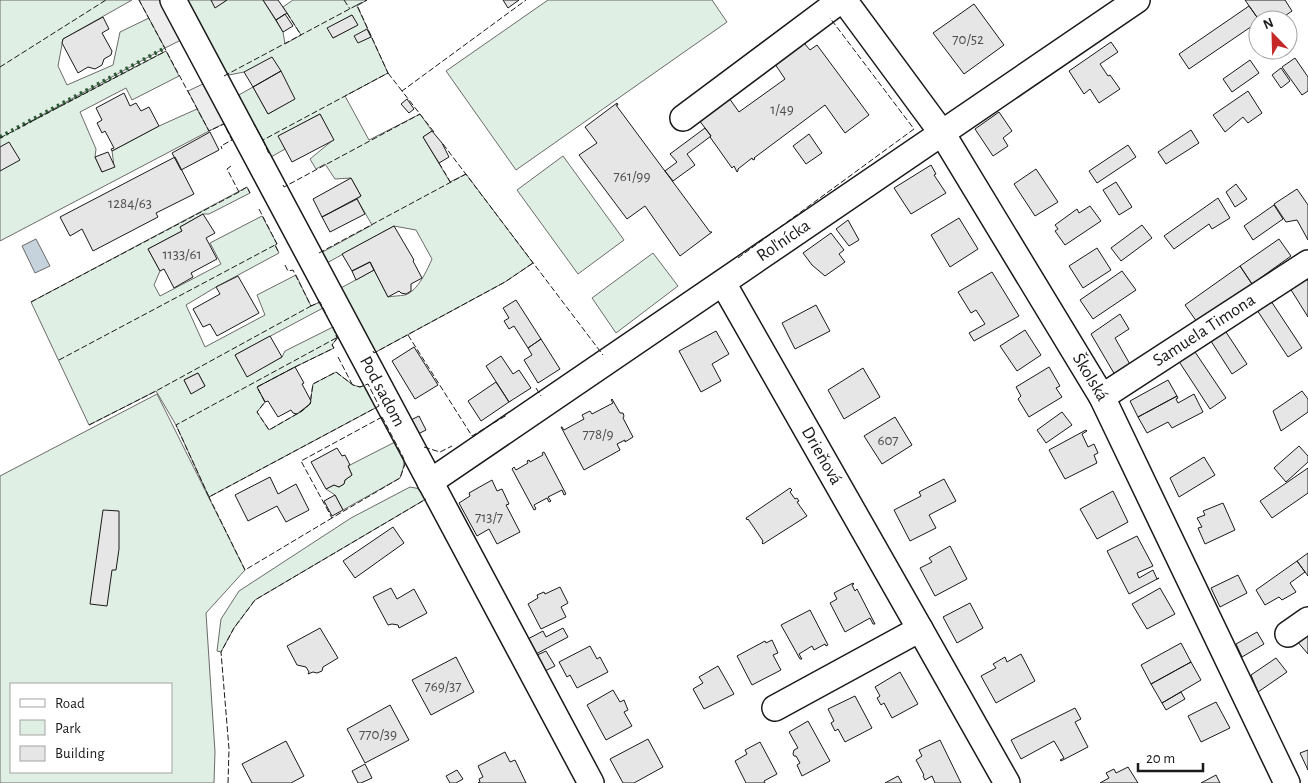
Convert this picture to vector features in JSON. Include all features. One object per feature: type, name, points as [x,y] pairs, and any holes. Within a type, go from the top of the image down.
[{"type":"street","name":"Pod sadom","points":[[173,0],[591,783]]},
{"type":"street","points":[[683,118],[843,0]]},
{"type":"street","name":"Školská","points":[[843,0],[942,133],[1102,397],[1287,783]]},
{"type":"street","name":"Roľnícka","points":[[430,482],[1137,0]]},
{"type":"street","name":"Samuela Timona","points":[[1102,397],[1308,263]]},
{"type":"street","name":"Drieňová","points":[[724,283],[1007,783]]},
{"type":"street","points":[[775,708],[920,629]]},
{"type":"green space","points":[[0,0],[132,0],[63,39],[58,66],[67,85],[113,65],[120,32],[149,18],[165,48],[22,126],[166,51],[179,76],[132,100],[126,88],[80,112],[96,149],[95,157],[102,172],[114,166],[112,151],[159,126],[197,109],[209,131],[0,241]]},
{"type":"green space","points":[[184,0],[211,0],[216,7],[227,0],[263,0],[283,32],[285,44],[301,35],[283,7],[293,0],[367,0],[357,6],[388,73],[345,96],[369,140],[420,114],[432,131],[423,137],[450,182],[466,174],[533,263],[505,282],[374,353],[339,289],[374,270],[388,297],[405,295],[418,285],[432,259],[416,230],[394,226],[325,264],[319,254],[372,225],[357,199],[361,196],[351,178],[335,179],[325,164],[316,169],[310,159],[333,140],[320,114],[279,136],[285,149],[271,157],[237,96],[253,87],[268,114],[294,99],[244,72],[224,76]],"holes":[[[352,15],[357,25],[333,38],[328,28]]]},
{"type":"green space","points":[[548,0],[712,0],[727,22],[516,170],[446,71]]},
{"type":"green space","points":[[563,156],[624,240],[578,274],[517,190]]},
{"type":"green space","points":[[247,187],[250,193],[209,214],[203,214],[180,227],[182,231],[148,249],[160,271],[154,285],[160,296],[221,264],[210,243],[262,216],[277,244],[275,245],[279,253],[186,305],[205,347],[265,315],[257,295],[296,275],[311,306],[320,302],[323,308],[235,355],[247,376],[282,357],[285,351],[333,327],[338,337],[332,345],[334,348],[258,387],[265,402],[257,412],[269,430],[302,411],[310,404],[313,384],[336,372],[353,385],[360,387],[368,384],[379,406],[209,497],[176,425],[156,391],[89,425],[31,302]],"holes":[[[198,373],[205,386],[191,393],[184,380]]]},
{"type":"green space","points":[[653,253],[678,286],[616,333],[592,298]]},
{"type":"green space","points":[[157,394],[245,570],[206,613],[215,752],[214,783],[0,783],[0,476]]},
{"type":"green space","points":[[395,442],[404,459],[400,478],[343,510],[335,495],[326,489],[334,485],[339,487],[344,484],[345,480],[352,475],[348,466]]},
{"type":"green space","points":[[410,487],[421,489],[426,499],[255,600],[234,628],[221,652],[217,651],[221,619],[239,591],[351,518]]},
{"type":"shaded area","points":[[139,0],[162,0],[181,40],[165,48]]},
{"type":"shaded area","points":[[205,83],[229,121],[209,131],[188,91]]},
{"type":"shaded area","points":[[36,239],[50,266],[35,273],[22,246]]},
{"type":"building","points":[[211,0],[227,0],[215,8]]},
{"type":"building","points":[[263,0],[278,0],[287,13],[276,20]]},
{"type":"building","points":[[503,0],[519,0],[508,8]]},
{"type":"building","points":[[1245,0],[1285,0],[1291,10],[1252,10]]},
{"type":"building","points":[[974,4],[1004,45],[964,74],[933,33]]},
{"type":"building","points":[[1249,6],[1252,10],[1248,10],[1248,29],[1189,69],[1179,54]]},
{"type":"building","points":[[285,14],[293,26],[283,32],[276,20]]},
{"type":"building","points":[[352,15],[358,25],[333,38],[327,28]]},
{"type":"building","points":[[103,17],[109,29],[102,33],[112,51],[111,55],[104,59],[102,65],[95,69],[88,67],[78,73],[62,43],[63,39]]},
{"type":"building","points":[[367,29],[371,37],[358,43],[354,36]]},
{"type":"building","points":[[1111,42],[1118,52],[1100,64],[1120,89],[1099,103],[1090,89],[1084,94],[1069,71]]},
{"type":"building","points":[[804,43],[810,50],[817,45],[869,115],[845,133],[825,105],[755,159],[753,160],[752,158],[738,169],[737,172],[734,166],[732,168],[699,120],[729,98],[739,112],[785,79],[775,64]]},
{"type":"building","points":[[272,57],[281,71],[253,87],[244,72]]},
{"type":"building","points":[[1250,60],[1259,73],[1232,92],[1223,79]]},
{"type":"building","points":[[1292,60],[1296,60],[1308,77],[1308,91],[1302,95],[1282,67]]},
{"type":"building","points":[[1281,68],[1290,81],[1281,88],[1272,75]]},
{"type":"building","points":[[281,71],[295,99],[268,114],[253,87]]},
{"type":"building","points":[[1248,91],[1262,113],[1248,123],[1243,117],[1225,132],[1213,115]]},
{"type":"building","points":[[124,93],[130,106],[136,103],[141,111],[149,107],[159,126],[112,151],[111,149],[114,148],[105,131],[102,133],[97,123],[102,120],[96,108]]},
{"type":"building","points":[[407,99],[414,109],[409,113],[401,104]]},
{"type":"building","points":[[617,103],[618,105],[616,105],[710,232],[712,232],[680,256],[645,206],[627,219],[579,155],[597,143],[585,127]]},
{"type":"building","points":[[999,112],[1012,131],[1003,138],[1008,146],[993,156],[975,129]]},
{"type":"building","points":[[320,114],[334,140],[292,162],[278,136]]},
{"type":"building","points":[[705,128],[711,136],[687,154],[695,165],[673,181],[665,171],[677,162],[670,154]]},
{"type":"building","points":[[1191,130],[1199,143],[1166,164],[1158,152]]},
{"type":"building","points":[[432,131],[442,143],[449,157],[439,163],[423,137]]},
{"type":"building","points":[[210,132],[219,150],[181,170],[172,153]]},
{"type":"building","points":[[809,134],[822,153],[806,164],[793,146]]},
{"type":"building","points":[[9,142],[20,160],[0,171],[0,147]]},
{"type":"building","points":[[1128,145],[1136,157],[1097,183],[1089,171]]},
{"type":"building","points":[[108,152],[115,167],[102,172],[95,157]]},
{"type":"building","points":[[175,157],[194,194],[156,213],[158,217],[93,251],[82,229],[70,236],[60,217]]},
{"type":"building","points":[[931,165],[936,174],[934,175],[946,193],[911,214],[894,188]]},
{"type":"building","points":[[1036,169],[1058,202],[1035,216],[1014,184]]},
{"type":"building","points":[[351,178],[361,196],[322,217],[313,199]]},
{"type":"building","points":[[1116,182],[1132,207],[1119,215],[1103,190]]},
{"type":"building","points":[[1236,184],[1247,199],[1235,207],[1226,192]]},
{"type":"building","points":[[1297,189],[1308,205],[1308,240],[1297,220],[1286,222],[1274,204]]},
{"type":"building","points":[[1218,198],[1230,218],[1212,229],[1209,224],[1174,249],[1164,236]]},
{"type":"building","points":[[357,199],[365,214],[330,232],[322,217]]},
{"type":"building","points":[[1274,205],[1283,219],[1253,240],[1244,226]]},
{"type":"building","points":[[1090,206],[1101,221],[1065,245],[1055,231],[1058,229],[1055,225],[1077,209],[1079,213]]},
{"type":"building","points":[[203,214],[215,233],[206,238],[217,259],[191,273],[193,277],[174,288],[164,269],[160,271],[148,249],[182,231],[180,227]]},
{"type":"building","points":[[959,218],[978,249],[950,267],[931,235]]},
{"type":"building","points":[[848,220],[859,240],[849,246],[836,229]]},
{"type":"building","points":[[1142,225],[1152,238],[1121,261],[1111,248]]},
{"type":"building","points":[[394,226],[422,278],[411,284],[411,291],[406,294],[399,291],[388,297],[370,262],[352,271],[342,254]]},
{"type":"building","points":[[831,233],[844,250],[839,254],[845,262],[825,276],[812,265],[803,253]]},
{"type":"building","points":[[1279,239],[1291,256],[1252,284],[1240,266]]},
{"type":"building","points":[[1097,248],[1111,270],[1083,288],[1069,266]]},
{"type":"building","points":[[370,262],[374,270],[356,280],[352,271]]},
{"type":"building","points":[[1240,266],[1252,284],[1197,322],[1185,305]]},
{"type":"building","points":[[1122,271],[1136,290],[1093,319],[1080,300]]},
{"type":"building","points":[[992,272],[1019,316],[974,341],[969,333],[985,324],[976,310],[971,313],[958,292]]},
{"type":"building","points":[[1304,274],[1308,281],[1308,317],[1288,285]]},
{"type":"building","points":[[238,276],[259,313],[217,336],[210,324],[203,327],[193,309],[220,294],[216,287]]},
{"type":"building","points":[[1269,298],[1302,348],[1288,357],[1255,307]]},
{"type":"building","points":[[516,300],[541,339],[528,348],[514,326],[509,329],[504,321],[509,318],[503,308]]},
{"type":"building","points":[[816,305],[830,331],[795,349],[782,323]]},
{"type":"building","points":[[1120,314],[1129,329],[1115,338],[1131,366],[1115,375],[1091,334]]},
{"type":"building","points":[[1224,329],[1247,364],[1232,374],[1209,338]]},
{"type":"building","points":[[1025,330],[1041,355],[1017,371],[1000,346]]},
{"type":"building","points":[[716,331],[729,354],[712,364],[721,381],[701,392],[679,351]]},
{"type":"building","points":[[270,336],[282,357],[247,377],[235,355]]},
{"type":"building","points":[[541,339],[560,369],[538,383],[524,360],[532,355],[528,348]]},
{"type":"building","points":[[414,347],[438,385],[415,399],[392,361]]},
{"type":"building","points":[[1193,349],[1226,398],[1210,409],[1178,360]]},
{"type":"building","points":[[501,356],[513,374],[519,370],[531,388],[509,402],[486,366]]},
{"type":"building","points":[[295,367],[304,383],[302,384],[311,401],[310,404],[297,414],[291,410],[278,417],[268,401],[265,402],[257,387]]},
{"type":"building","points":[[1049,367],[1060,386],[1056,388],[1062,397],[1029,417],[1018,399],[1021,396],[1016,387]]},
{"type":"building","points":[[863,368],[880,397],[844,419],[828,390]]},
{"type":"building","points":[[198,373],[205,386],[191,394],[184,380]]},
{"type":"building","points":[[1168,380],[1177,396],[1138,417],[1130,401]]},
{"type":"building","points":[[496,382],[509,402],[481,421],[468,401]]},
{"type":"building","points":[[1302,391],[1308,399],[1308,412],[1281,431],[1273,411]]},
{"type":"building","points":[[1194,394],[1203,412],[1172,428],[1168,422],[1147,433],[1138,417],[1177,396],[1178,403]]},
{"type":"building","points":[[612,399],[620,413],[623,413],[623,418],[633,437],[617,444],[620,450],[584,470],[561,427],[564,430],[584,419],[582,415],[590,411],[592,414],[613,403]]},
{"type":"building","points":[[1062,412],[1072,425],[1046,443],[1037,430]]},
{"type":"building","points":[[419,416],[426,430],[418,434],[411,420]]},
{"type":"building","points":[[895,417],[912,445],[882,464],[864,436]]},
{"type":"building","points":[[1086,430],[1082,434],[1088,447],[1094,444],[1098,453],[1094,455],[1097,463],[1065,479],[1049,450]]},
{"type":"building","points":[[1299,446],[1308,456],[1308,462],[1286,482],[1274,468]]},
{"type":"building","points":[[337,448],[342,456],[345,455],[352,475],[339,487],[334,485],[326,489],[311,462]]},
{"type":"building","points":[[544,452],[566,494],[564,495],[562,490],[548,497],[551,501],[549,502],[547,498],[534,505],[536,509],[534,510],[512,469],[514,467],[516,470],[528,463],[527,461],[529,460],[530,462],[543,455],[542,453]]},
{"type":"building","points":[[1204,457],[1215,475],[1179,497],[1170,478]]},
{"type":"building","points":[[1308,468],[1308,493],[1272,518],[1260,501]]},
{"type":"building","points":[[270,477],[278,494],[296,484],[309,510],[286,522],[277,506],[248,521],[235,495]]},
{"type":"building","points":[[944,479],[956,501],[929,515],[936,528],[910,541],[894,510],[921,496],[919,492]]},
{"type":"building","points":[[492,480],[497,491],[502,489],[509,504],[506,505],[520,532],[497,544],[489,529],[477,536],[459,503],[470,496],[469,493]]},
{"type":"building","points":[[790,488],[792,490],[790,492],[795,499],[797,498],[799,501],[797,502],[807,516],[763,544],[763,541],[746,518]]},
{"type":"building","points":[[1113,491],[1128,522],[1097,539],[1080,509]]},
{"type":"building","points":[[335,495],[343,510],[332,516],[324,501]]},
{"type":"building","points":[[1223,503],[1235,530],[1205,544],[1198,528],[1202,527],[1197,518],[1205,515],[1203,511]]},
{"type":"building","points":[[103,510],[119,511],[119,549],[116,570],[112,570],[107,606],[90,604]]},
{"type":"building","points":[[393,527],[404,543],[355,578],[343,561]]},
{"type":"building","points":[[1137,536],[1153,566],[1137,573],[1139,578],[1153,570],[1157,579],[1159,578],[1129,594],[1107,551]]},
{"type":"building","points":[[950,546],[967,579],[935,596],[920,568],[932,562],[929,558]]},
{"type":"building","points":[[1308,553],[1308,576],[1297,561]]},
{"type":"building","points":[[1297,561],[1305,572],[1290,583],[1296,592],[1282,600],[1279,597],[1265,605],[1256,590]]},
{"type":"building","points":[[1238,575],[1247,593],[1220,607],[1211,588]]},
{"type":"building","points":[[853,583],[855,591],[857,589],[875,624],[873,624],[870,618],[845,632],[830,603],[837,599],[834,593]]},
{"type":"building","points":[[560,587],[568,603],[561,607],[566,617],[541,629],[528,604],[538,598],[537,595],[544,592],[545,594]]},
{"type":"building","points":[[391,588],[397,599],[414,589],[427,613],[399,628],[398,625],[388,625],[373,597]]},
{"type":"building","points":[[1160,588],[1175,614],[1147,629],[1132,604]]},
{"type":"building","points":[[970,603],[983,628],[957,643],[943,617]]},
{"type":"building","points":[[810,610],[828,645],[826,646],[825,644],[814,650],[812,646],[799,654],[802,659],[800,659],[781,625]]},
{"type":"building","points":[[320,628],[338,658],[323,667],[322,671],[308,674],[309,672],[306,667],[297,665],[287,646]]},
{"type":"building","points":[[563,628],[568,637],[534,655],[526,640],[543,631],[546,637]]},
{"type":"building","points":[[1308,631],[1308,654],[1296,640]]},
{"type":"building","points":[[1257,632],[1264,644],[1242,657],[1236,644]]},
{"type":"building","points":[[772,640],[778,653],[773,655],[781,670],[752,685],[737,656],[765,641],[766,643]]},
{"type":"building","points":[[1181,643],[1191,662],[1151,684],[1141,665]]},
{"type":"building","points":[[590,646],[597,659],[600,657],[608,672],[577,688],[570,675],[567,677],[559,662]]},
{"type":"building","points":[[546,651],[555,666],[543,672],[535,656]]},
{"type":"building","points":[[1021,654],[1035,681],[996,703],[981,676],[996,668],[993,664],[1005,657],[1007,662]]},
{"type":"building","points":[[456,657],[474,692],[431,715],[412,680]]},
{"type":"building","points":[[1276,658],[1287,672],[1258,692],[1251,675]]},
{"type":"building","points":[[1191,662],[1201,680],[1162,703],[1151,684]]},
{"type":"building","points":[[718,666],[734,694],[704,709],[693,689],[703,683],[699,677]]},
{"type":"building","points":[[900,672],[918,704],[892,718],[884,703],[881,705],[877,698],[880,696],[875,687]]},
{"type":"building","points":[[613,690],[620,702],[624,700],[628,710],[624,712],[632,726],[606,740],[587,705]]},
{"type":"building","points":[[1181,692],[1185,699],[1166,710],[1162,703]]},
{"type":"building","points":[[855,696],[872,728],[845,742],[838,729],[835,731],[831,723],[834,721],[828,709]]},
{"type":"building","points":[[1216,702],[1230,728],[1201,742],[1188,716]]},
{"type":"building","points":[[390,705],[409,740],[365,763],[347,729]]},
{"type":"building","points":[[1075,708],[1081,719],[1075,722],[1088,747],[1061,761],[1064,758],[1054,741],[1021,759],[1011,740]]},
{"type":"building","points":[[808,721],[830,761],[802,776],[797,765],[800,763],[793,754],[794,750],[798,748],[789,732]]},
{"type":"building","points":[[648,739],[663,767],[634,783],[623,783],[610,759]]},
{"type":"building","points":[[940,740],[961,783],[935,783],[932,776],[925,780],[923,776],[916,760],[922,756],[919,750]]},
{"type":"building","points":[[286,741],[304,776],[291,783],[252,783],[242,764]]},
{"type":"building","points":[[760,742],[777,774],[764,781],[765,783],[746,783],[735,761],[747,754],[745,750]]},
{"type":"building","points":[[1308,750],[1308,770],[1300,753]]},
{"type":"building","points":[[505,752],[510,762],[515,760],[526,783],[478,783],[480,782],[479,779],[483,777],[478,766]]},
{"type":"building","points":[[365,764],[372,778],[358,783],[352,771]]},
{"type":"building","points":[[1128,767],[1138,783],[1100,783],[1109,778],[1106,773],[1114,769],[1116,773]]},
{"type":"building","points":[[457,770],[463,779],[456,783],[450,783],[446,776]]},
{"type":"building","points":[[1216,775],[1220,783],[1201,783]]},
{"type":"building","points":[[898,776],[902,783],[885,783]]},
{"type":"hedge","points":[[0,137],[165,48]]},
{"type":"fence","points":[[0,67],[106,0]]},
{"type":"fence","points":[[139,0],[209,131],[224,124],[232,140],[221,146],[222,149]]},
{"type":"fence","points":[[344,0],[350,9]]},
{"type":"fence","points":[[357,5],[367,0]]},
{"type":"fence","points":[[434,132],[402,91],[526,0]]},
{"type":"fence","points":[[224,76],[357,5],[388,73],[263,140],[254,124]]},
{"type":"fence","points":[[287,13],[301,35]]},
{"type":"fence","points":[[738,258],[914,129],[830,18]]},
{"type":"fence","points":[[0,138],[166,51]]},
{"type":"fence","points":[[388,73],[402,91]]},
{"type":"fence","points":[[283,185],[284,187],[420,114]]},
{"type":"fence","points":[[263,140],[269,154]]},
{"type":"fence","points":[[443,144],[603,355]]},
{"type":"fence","points":[[439,163],[451,183]]},
{"type":"fence","points":[[231,166],[227,169],[239,192]]},
{"type":"fence","points":[[319,253],[466,174]]},
{"type":"fence","points":[[31,302],[247,187],[250,193]]},
{"type":"fence","points":[[259,209],[277,244],[275,245],[279,253]]},
{"type":"fence","points":[[59,360],[275,245]]},
{"type":"fence","points":[[373,351],[374,353],[505,282],[533,263]]},
{"type":"fence","points":[[285,265],[288,271],[293,270],[311,306],[320,302],[327,316]]},
{"type":"fence","points":[[89,425],[156,391],[311,306]]},
{"type":"fence","points":[[333,327],[337,338]]},
{"type":"fence","points":[[408,335],[472,436],[507,415]]},
{"type":"fence","points":[[338,337],[332,345],[334,348],[257,387],[265,402],[257,412],[269,430],[302,411],[310,404],[313,384],[336,372],[353,385],[360,387],[368,384],[379,406],[209,497],[176,425],[338,337]]},
{"type":"fence","points":[[338,357],[352,384]]},
{"type":"fence","points":[[536,388],[541,396]]},
{"type":"fence","points":[[382,417],[403,457],[405,464],[400,478],[332,518],[301,461],[382,417]]},
{"type":"fence","points":[[424,447],[440,452],[452,446]]},
{"type":"fence","points":[[210,497],[245,570],[332,518]]},
{"type":"fence","points":[[228,783],[229,749],[221,652],[234,628],[255,600],[426,499]]}]
